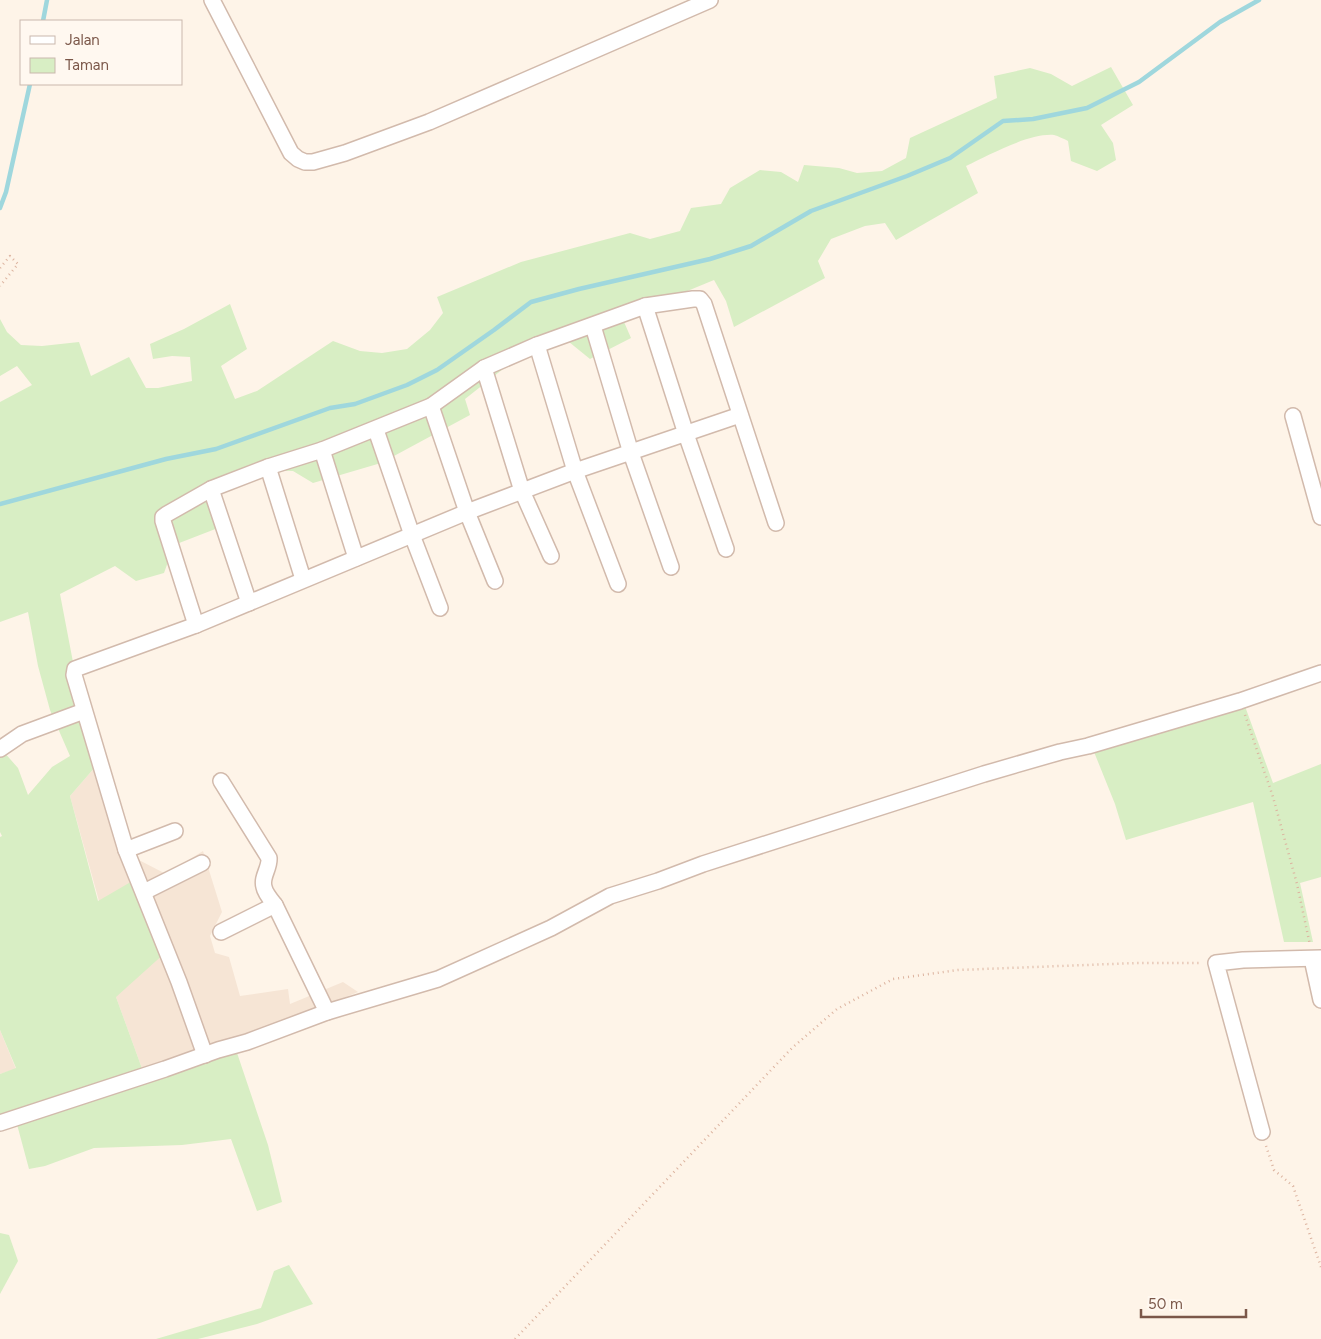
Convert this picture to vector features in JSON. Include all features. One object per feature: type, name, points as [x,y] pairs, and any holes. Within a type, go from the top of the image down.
[{"type":"street","points":[[212,0],[291,153],[305,162],[313,162],[345,153],[429,122],[710,0]]},
{"type":"street","points":[[196,624],[162,519],[167,514],[211,489],[268,467],[376,430],[432,406],[484,368],[537,345],[645,306],[693,299],[702,301],[776,523]]},
{"type":"street","points":[[645,306],[686,434],[726,549]]},
{"type":"street","points":[[593,326],[631,453],[672,567]]},
{"type":"street","points":[[537,345],[575,471],[618,584]]},
{"type":"street","points":[[484,368],[522,491],[551,556]]},
{"type":"street","points":[[432,406],[467,512],[495,581]]},
{"type":"street","points":[[204,1055],[179,982],[126,850],[74,675],[77,667],[196,624],[522,491],[740,415]]},
{"type":"street","points":[[1293,416],[1318,495],[1321,517]]},
{"type":"street","points":[[376,430],[412,536],[440,608]]},
{"type":"street","points":[[322,450],[356,558]]},
{"type":"street","points":[[268,467],[304,579]]},
{"type":"street","points":[[211,489],[249,603]]},
{"type":"street","points":[[0,1123],[247,1042],[326,1012],[438,979],[551,928],[610,896],[703,864],[984,774],[1088,746],[1240,701],[1321,673]]},
{"type":"street","points":[[0,748],[22,734],[84,711]]},
{"type":"street","points":[[221,781],[269,858],[269,864],[263,881],[264,887],[275,905],[326,1012]]},
{"type":"street","points":[[126,850],[175,832]]},
{"type":"street","points":[[144,892],[202,863]]},
{"type":"street","points":[[220,932],[275,905]]},
{"type":"street","points":[[1262,1132],[1216,963],[1243,960],[1317,959],[1321,1000]]},
{"type":"path","points":[[0,268],[10,256],[18,264],[0,286]]},
{"type":"path","points":[[1240,701],[1270,785],[1317,959]]},
{"type":"path","points":[[515,1339],[792,1048],[837,1009],[894,980],[958,970],[1137,963],[1216,963]]},
{"type":"path","points":[[1262,1132],[1274,1170],[1293,1186],[1321,1267]]},
{"type":"shaded area","points":[[96,766],[135,858],[166,874],[203,851],[222,912],[210,936],[215,953],[229,957],[240,996],[288,989],[290,1004],[343,982],[358,992],[244,1039],[144,1074],[116,997],[99,901],[70,796]]},
{"type":"shaded area","points":[[0,1030],[16,1069],[0,1074]]},
{"type":"green space","points":[[1111,67],[1133,105],[1101,125],[1113,143],[1116,160],[1097,171],[1071,161],[1068,141],[1054,135],[1033,137],[1021,141],[966,166],[978,193],[896,240],[885,223],[865,226],[831,239],[818,261],[825,278],[734,327],[726,301],[714,280],[651,306],[621,315],[631,338],[590,359],[558,333],[517,358],[465,399],[470,415],[381,463],[313,483],[293,471],[259,470],[221,491],[218,528],[174,545],[164,573],[136,581],[115,566],[60,594],[89,746],[96,766],[70,796],[98,901],[141,876],[166,952],[116,997],[144,1074],[166,1067],[196,1049],[233,1041],[268,1145],[282,1202],[257,1211],[231,1139],[182,1145],[94,1148],[45,1166],[29,1169],[15,1117],[0,1121],[0,1074],[16,1068],[0,1030],[0,837],[2,836],[0,832],[0,752],[3,751],[18,768],[28,795],[52,767],[70,756],[50,710],[38,666],[28,612],[0,622],[0,402],[32,385],[17,366],[0,376],[0,319],[7,332],[21,345],[42,346],[79,342],[91,376],[129,357],[146,388],[158,388],[192,381],[190,357],[172,356],[153,359],[150,344],[184,329],[230,304],[247,349],[221,366],[235,399],[257,391],[333,341],[360,351],[382,353],[407,349],[430,330],[443,313],[437,297],[521,262],[630,233],[650,239],[680,231],[691,208],[721,204],[730,188],[760,170],[781,172],[798,182],[804,165],[839,168],[857,173],[882,171],[906,158],[910,138],[997,98],[994,76],[1030,68],[1051,74],[1072,86]]},
{"type":"green space","points":[[1242,698],[1273,783],[1321,764],[1321,877],[1300,883],[1313,942],[1284,942],[1253,802],[1126,840],[1115,804],[1088,737]]},
{"type":"green space","points":[[0,1233],[9,1235],[18,1261],[0,1294]]},
{"type":"green space","points":[[289,1265],[313,1304],[257,1324],[198,1339],[156,1339],[261,1308],[274,1271]]},
{"type":"waterway","points":[[43,20],[47,0]]},
{"type":"waterway","points":[[0,504],[166,459],[216,449],[330,408],[355,404],[407,385],[437,370],[531,302],[710,259],[751,246],[811,211],[950,158],[1003,121],[1033,119],[1087,108],[1139,82],[1220,22],[1259,0]]},
{"type":"waterway","points":[[0,208],[6,192],[30,85]]}]
